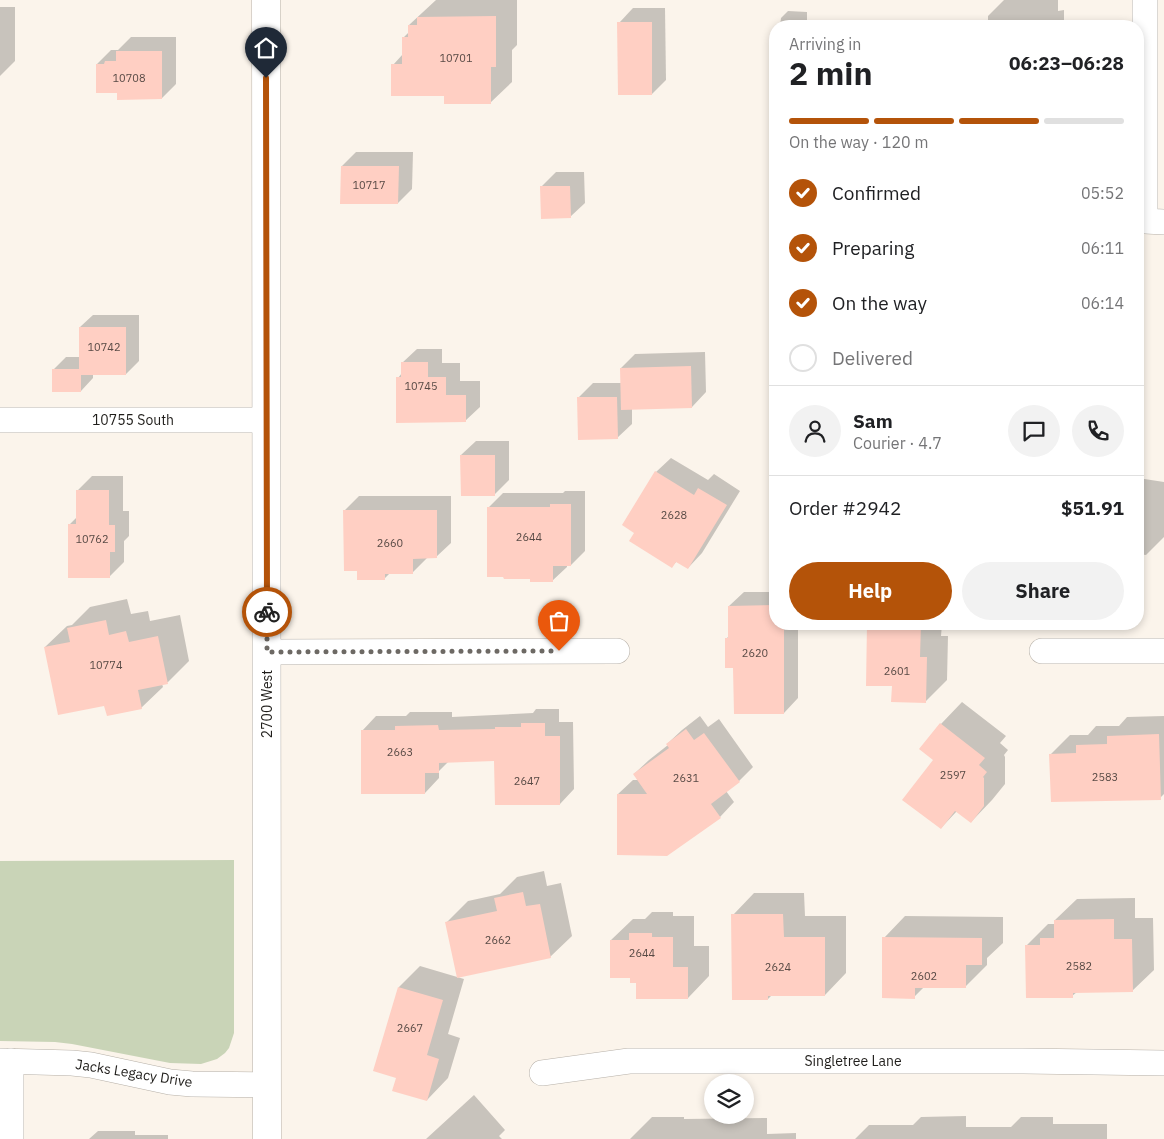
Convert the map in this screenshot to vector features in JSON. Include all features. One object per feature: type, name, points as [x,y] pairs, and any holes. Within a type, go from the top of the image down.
[{"type":"main road","name":"2700 West","points":[[266,0],[267,1139]]},
{"type":"street","points":[[1145,0],[1145,221],[1164,222]]},
{"type":"street","name":"10755 South","points":[[0,420],[266,420]]},
{"type":"street","points":[[267,652],[617,651]]},
{"type":"street","points":[[1042,651],[1164,651]]},
{"type":"street","points":[[6,1061],[11,1139]]},
{"type":"street","name":"Jacks Legacy Drive","points":[[6,1061],[91,1065],[170,1082],[267,1085]]},
{"type":"street","name":"Singletree Lane","points":[[542,1073],[629,1061],[1164,1063]]},
{"type":"green space","points":[[234,860],[234,1033],[229,1048],[225,1053],[217,1059],[201,1064],[170,1063],[72,1044],[0,1041],[0,861]]},
{"type":"building","points":[[496,16],[496,67],[491,67],[491,104],[444,104],[444,96],[391,96],[391,64],[402,64],[402,37],[408,37],[408,25],[417,25],[417,17]]},
{"type":"building","points":[[617,22],[652,22],[652,95],[618,95]]},
{"type":"building","points":[[116,51],[162,51],[162,99],[117,100],[117,93],[96,93],[96,64],[104,64],[105,61],[116,61]]},
{"type":"building","points":[[341,166],[399,166],[398,204],[340,204]]},
{"type":"building","points":[[540,186],[570,186],[571,218],[541,219]]},
{"type":"building","points":[[79,327],[126,327],[126,375],[81,375],[81,392],[52,392],[52,369],[79,369]]},
{"type":"building","points":[[401,362],[428,362],[428,377],[446,377],[446,395],[466,395],[466,422],[396,423],[396,377],[401,377]]},
{"type":"building","points":[[691,366],[692,408],[621,410],[620,368]]},
{"type":"building","points":[[577,397],[617,397],[618,439],[578,440]]},
{"type":"building","points":[[460,455],[495,455],[495,496],[461,496]]},
{"type":"building","points":[[655,471],[694,495],[698,488],[727,505],[688,569],[676,562],[672,568],[629,541],[634,533],[622,525]]},
{"type":"building","points":[[76,490],[109,490],[109,525],[115,525],[115,552],[110,552],[110,578],[68,578],[68,524],[76,524]]},
{"type":"building","points":[[550,504],[571,504],[571,566],[553,566],[553,582],[530,582],[530,579],[487,577],[487,507],[550,507]]},
{"type":"building","points":[[343,510],[437,510],[437,558],[413,559],[413,574],[385,574],[385,580],[357,580],[357,571],[344,571]]},
{"type":"building","points":[[769,605],[769,630],[784,630],[784,714],[734,714],[733,668],[725,668],[725,638],[728,638],[728,606]]},
{"type":"building","points":[[106,620],[109,635],[126,631],[129,642],[158,636],[168,684],[138,690],[142,709],[107,716],[104,706],[58,715],[44,647],[70,642],[67,628]]},
{"type":"building","points":[[867,630],[921,630],[920,657],[927,657],[926,703],[891,702],[892,686],[866,686]]},
{"type":"building","points":[[521,723],[545,723],[545,736],[560,736],[560,805],[495,805],[494,761],[439,763],[439,773],[425,773],[425,794],[361,794],[361,730],[395,730],[395,726],[438,725],[439,730],[495,729],[495,727],[521,727]]},
{"type":"building","points":[[940,723],[985,758],[979,765],[987,772],[983,777],[984,806],[971,823],[955,811],[941,829],[902,800],[933,760],[919,749]]},
{"type":"building","points":[[686,729],[694,740],[704,733],[740,782],[711,804],[721,818],[667,856],[617,855],[617,794],[647,794],[633,774],[669,748],[666,744]]},
{"type":"building","points":[[1159,734],[1161,800],[1051,802],[1049,754],[1076,753],[1076,745],[1107,744],[1107,736]]},
{"type":"building","points":[[523,892],[526,906],[540,904],[551,958],[457,978],[445,922],[497,911],[494,898]]},
{"type":"building","points":[[731,914],[783,914],[784,937],[825,937],[825,996],[768,996],[768,1000],[732,1000]]},
{"type":"building","points":[[1114,919],[1114,939],[1132,939],[1133,992],[1073,993],[1073,998],[1026,998],[1025,945],[1040,945],[1040,938],[1054,938],[1054,920]]},
{"type":"building","points":[[629,933],[652,933],[652,937],[673,937],[673,967],[688,967],[688,999],[636,999],[636,983],[630,983],[630,978],[610,978],[610,940],[629,940]]},
{"type":"building","points":[[882,937],[982,938],[982,965],[966,965],[966,988],[915,988],[915,999],[882,998]]},
{"type":"building","points":[[398,987],[443,1000],[427,1055],[439,1059],[427,1101],[392,1091],[396,1078],[373,1071]]},
{"type":"way so far","points":[[267,612],[267,652],[559,651]]},
{"type":"route","points":[[266,78],[267,612]]}]
